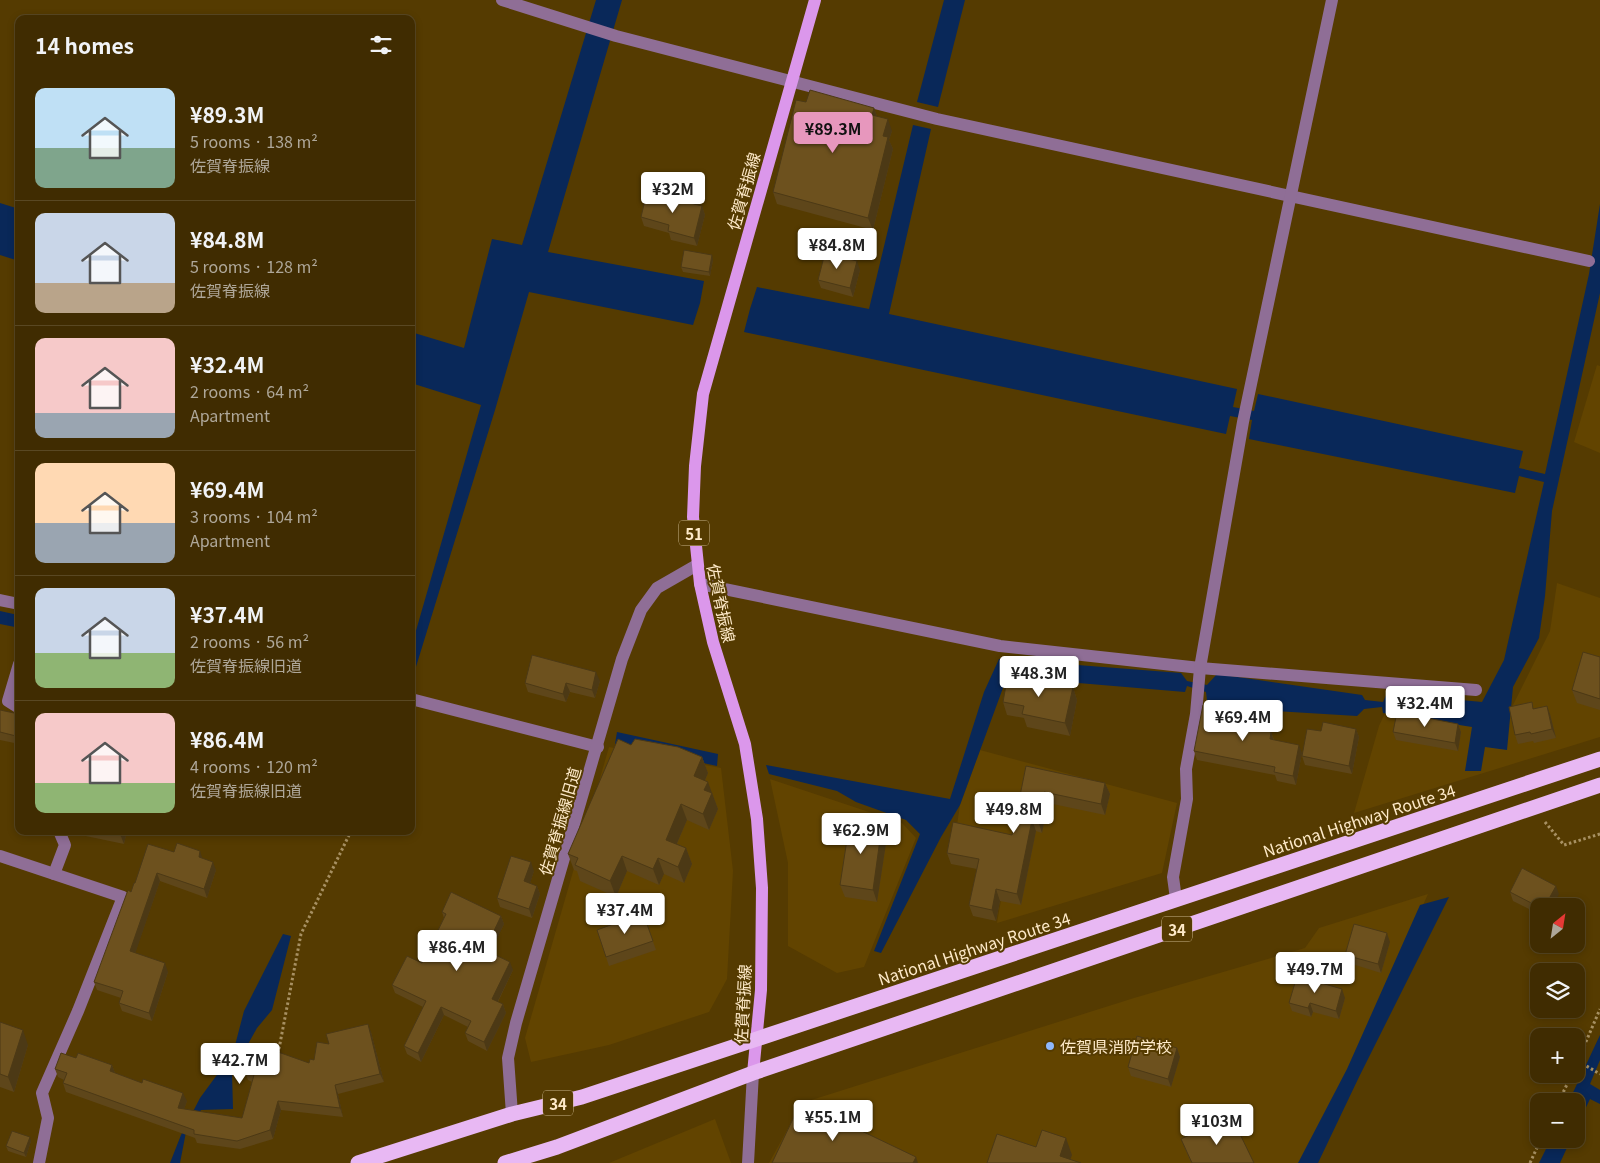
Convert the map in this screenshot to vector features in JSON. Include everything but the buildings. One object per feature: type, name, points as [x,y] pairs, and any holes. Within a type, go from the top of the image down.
[{"type":"highway","name":"National Highway Route 34","points":[[358,1163],[512,1114],[582,1097],[1600,759]]},
{"type":"highway","name":"34","points":[[505,1163],[557,1147],[753,1073],[1600,786]]},
{"type":"main road","name":"佐賀脊振線","points":[[753,1073],[761,990],[762,888],[757,819],[745,744],[713,642],[700,584],[693,517],[695,466],[703,394],[815,0]]},
{"type":"street","points":[[502,0],[616,36],[937,119],[1589,261]]},
{"type":"street","points":[[1176,899],[1173,877],[1187,799],[1186,769],[1196,714],[1199,673],[1246,406],[1332,0]]},
{"type":"street","name":"佐賀脊振線旧道","points":[[512,1114],[508,1058],[516,1023],[598,747],[622,659],[640,610],[658,588],[697,565]]},
{"type":"street","points":[[700,584],[1000,646],[1199,673],[1476,690]]},
{"type":"street","points":[[0,600],[15,603]]},
{"type":"street","points":[[15,677],[8,701],[15,705]]},
{"type":"street","points":[[415,701],[598,747]]},
{"type":"street","points":[[54,874],[65,845],[61,835]]},
{"type":"street","points":[[0,856],[123,897],[78,1011],[42,1093],[48,1118],[38,1163]]},
{"type":"street","points":[[748,1163],[753,1073]]},
{"type":"path","points":[[1533,808],[1564,845],[1600,834]]},
{"type":"path","points":[[278,1054],[300,934],[349,835]]},
{"type":"path","points":[[1585,1044],[1600,1009]]},
{"type":"path","points":[[1585,1067],[1600,1074]]},
{"type":"path","points":[[1530,1163],[1538,1148]]},
{"type":"shaded area","points":[[1597,365],[1600,366],[1600,453],[1574,442]]},
{"type":"shaded area","points":[[1557,583],[1600,598],[1600,737],[1354,813],[1379,726],[1387,709],[1507,717],[1550,631]]},
{"type":"shaded area","points":[[609,747],[721,768],[733,871],[727,979],[709,1012],[609,1045],[531,1062],[525,1038]]},
{"type":"shaded area","points":[[980,750],[1177,803],[1162,873],[997,923],[1012,837],[957,825],[960,805]]},
{"type":"shaded area","points":[[770,779],[902,823],[916,838],[864,967],[837,973],[788,946],[788,863]]},
{"type":"shaded area","points":[[1428,894],[1306,1163],[769,1163],[802,1103],[1134,998],[1305,948],[1319,928]]},
{"type":"shaded area","points":[[715,1119],[731,1163],[609,1163]]},
{"type":"water","points":[[596,0],[622,0],[548,252],[704,281],[700,303],[693,325],[529,292],[495,410],[415,670],[415,634],[481,405],[415,384],[415,333],[464,348],[492,239],[522,245]]},
{"type":"water","points":[[944,0],[965,0],[938,107],[917,102]]},
{"type":"water","points":[[913,125],[931,129],[889,314],[1237,389],[1233,407],[1254,411],[1258,394],[1523,451],[1519,468],[1545,474],[1589,274],[1600,204],[1600,293],[1552,511],[1545,596],[1539,638],[1513,687],[1507,750],[1485,747],[1481,771],[1465,771],[1472,727],[1383,713],[1382,707],[1364,709],[1357,716],[1275,711],[1207,700],[1206,692],[1187,686],[1185,692],[1007,677],[960,805],[941,837],[881,953],[874,951],[920,834],[906,820],[856,802],[837,791],[769,774],[766,765],[950,799],[984,692],[999,659],[1181,673],[1187,681],[1207,685],[1217,674],[1362,695],[1365,700],[1383,702],[1387,693],[1482,702],[1504,660],[1544,482],[1519,476],[1515,493],[1249,439],[1252,420],[1230,416],[1226,434],[744,332],[757,287],[869,309]]},
{"type":"water","points":[[0,203],[15,208],[15,260],[0,255]]},
{"type":"water","points":[[0,611],[15,614],[15,627],[0,624]]},
{"type":"water","points":[[617,732],[718,754],[717,766],[615,744]]},
{"type":"water","points":[[1449,897],[1318,1163],[1298,1163],[1347,1069],[1420,905]]},
{"type":"water","points":[[283,934],[291,936],[272,1010],[257,1028],[232,1073],[233,1109],[201,1110],[186,1132],[180,1163],[170,1163],[181,1135],[200,1098],[233,1053],[244,1011]]},
{"type":"water","points":[[1600,1035],[1600,1060],[1590,1084],[1600,1090],[1600,1104],[1590,1099],[1585,1109],[1585,1093],[1573,1093],[1577,1083],[1585,1083],[1585,1067]]},
{"type":"water","points":[[1546,1148],[1567,1148],[1560,1163],[1539,1163]]},
{"type":"place","name":"佐賀県消防学校","points":[[1050,1046]]}]
